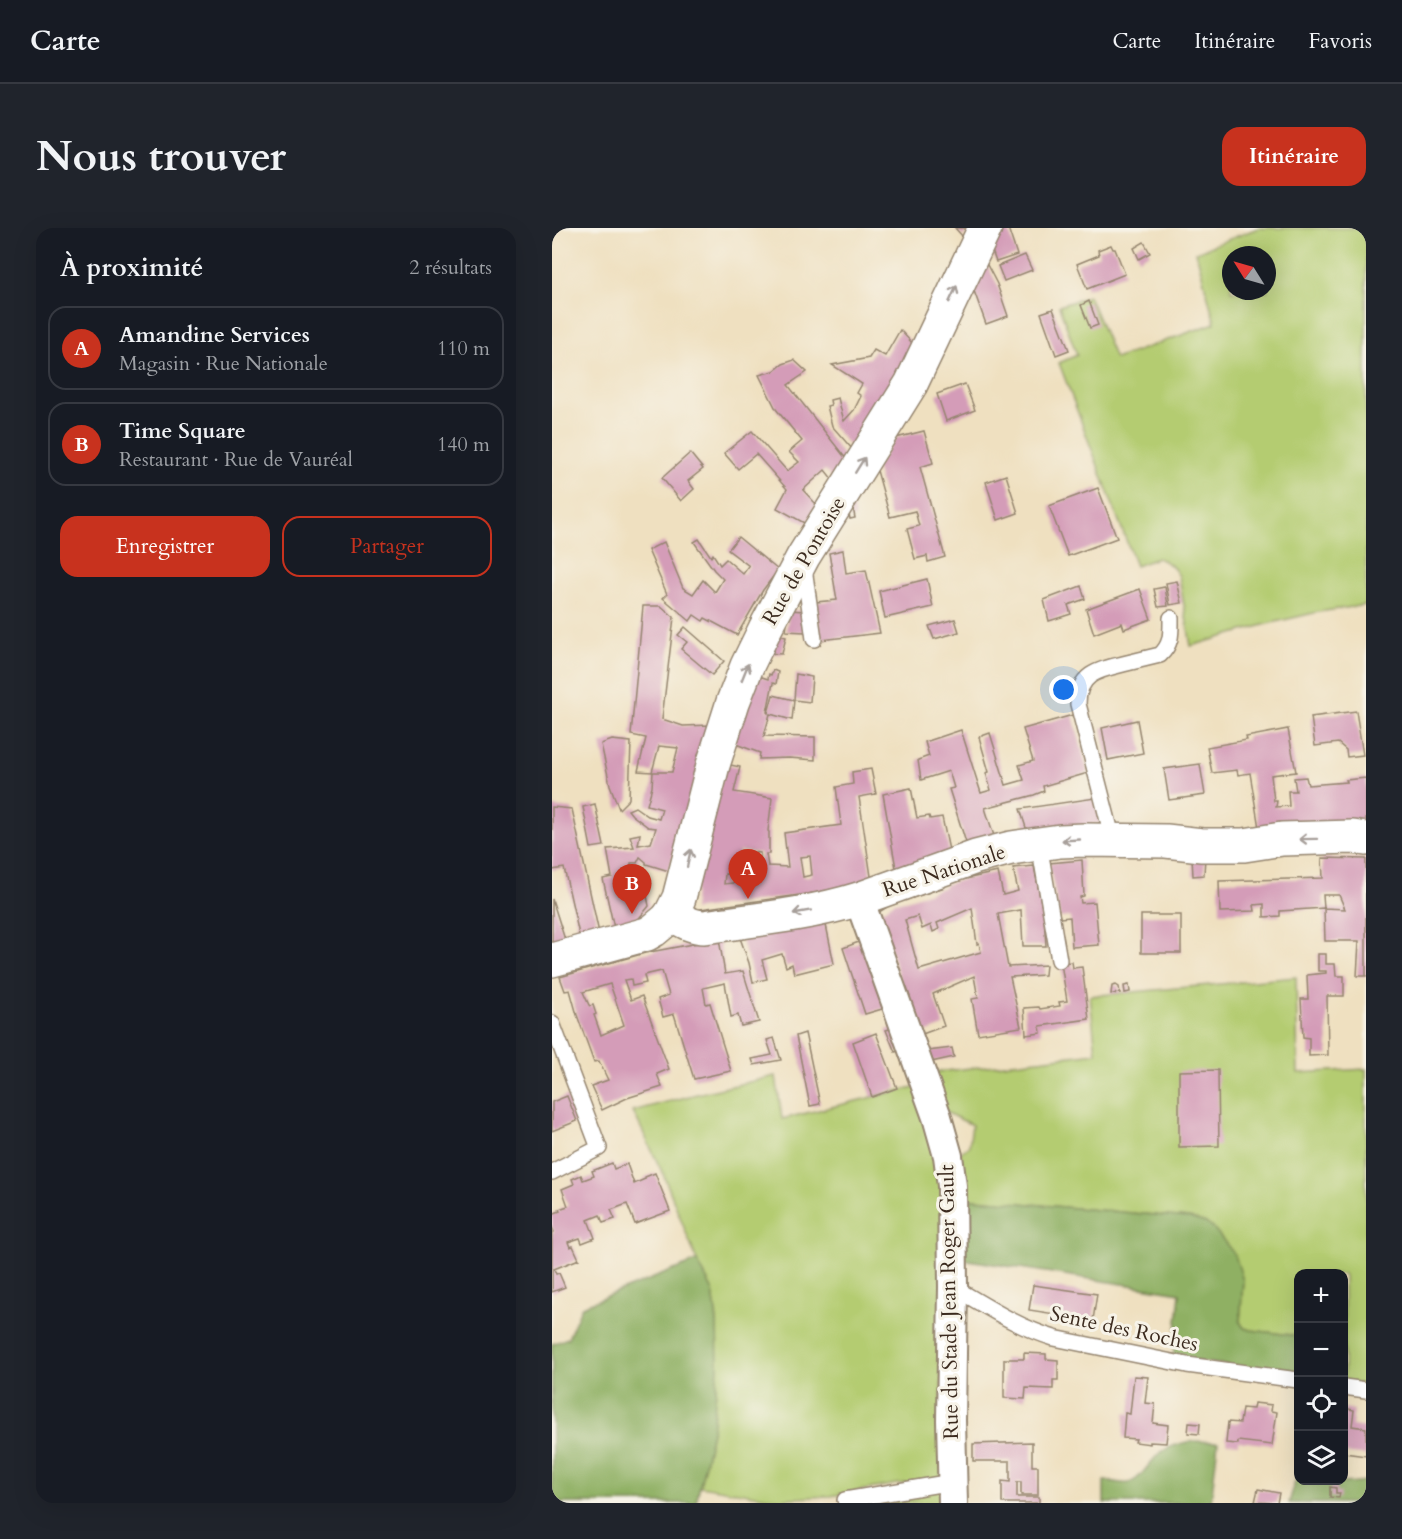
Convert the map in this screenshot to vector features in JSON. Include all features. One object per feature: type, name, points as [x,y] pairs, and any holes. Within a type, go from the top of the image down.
[{"type":"street","name":"Rue de Pontoise","points":[[671,914],[683,886],[713,765],[747,666],[803,557],[910,384],[984,228]]},
{"type":"street","name":"Rue Nationale","points":[[671,914],[697,927],[704,927],[819,909],[859,899],[976,857],[1039,844],[1113,840],[1244,845],[1282,839],[1366,838]]},
{"type":"street","name":"Rue du Stade Jean Roger Gault","points":[[859,899],[937,1117],[948,1156],[952,1186],[952,1492]]},
{"type":"street","points":[[552,960],[647,934],[660,926],[671,914]]},
{"type":"lane","points":[[803,557],[813,639]]},
{"type":"lane","points":[[1113,840],[1078,704],[1078,694],[1087,678],[1102,669],[1160,655],[1171,638],[1171,618]]},
{"type":"lane","points":[[1039,844],[1059,960]]},
{"type":"lane","points":[[552,1023],[599,1148],[552,1172]]},
{"type":"lane","name":"Sente des Roches","points":[[953,1287],[1018,1325],[1054,1338],[1187,1365],[1294,1379]]},
{"type":"lane","points":[[1348,1388],[1366,1390]]},
{"type":"lane","points":[[845,1500],[952,1492]]},
{"type":"green space","points":[[1258,228],[1366,228],[1366,605],[1318,612],[1191,646],[1179,576],[1173,567],[1157,558],[1136,566],[1059,363],[1077,355],[1059,306],[1089,296],[1115,359],[1215,323],[1196,252]]},
{"type":"green space","points":[[1296,977],[1298,1073],[1366,1069],[1366,1385],[1348,1383],[1348,1269],[1294,1269],[1294,1335],[1251,1330],[1244,1328],[1240,1322],[1243,1280],[1206,1223],[1189,1218],[963,1198],[958,1154],[969,1146],[972,1125],[945,1112],[930,1073],[1096,1053],[1090,996]]},
{"type":"green space","points":[[776,1076],[782,1119],[918,1086],[943,1173],[941,1480],[897,1484],[831,1496],[779,1499],[700,1486],[712,1432],[717,1322],[713,1291],[697,1261],[664,1176],[633,1111]]},
{"type":"green space","points":[[963,1198],[1189,1218],[1206,1223],[1216,1231],[1235,1255],[1243,1280],[1240,1322],[1244,1328],[1251,1330],[1294,1335],[1294,1374],[1173,1358],[1180,1293],[962,1259]]},
{"type":"green space","points":[[697,1261],[713,1291],[717,1322],[718,1369],[712,1432],[696,1503],[552,1503],[552,1344],[568,1338],[582,1306]]},
{"type":"green space","points":[[1193,1441],[1218,1442],[1211,1503],[1104,1503],[1104,1481],[1128,1483],[1133,1481],[1163,1451],[1175,1445]]},
{"type":"green space","points":[[1366,1481],[1366,1503],[1289,1503],[1294,1485],[1348,1485],[1348,1483]]},
{"type":"green space","points":[[938,1487],[945,1503],[855,1503]]},
{"type":"building","points":[[955,228],[968,228],[963,237]]},
{"type":"building","points":[[1000,228],[1008,228],[1017,255],[996,262],[991,248]]},
{"type":"building","points":[[1144,242],[1150,253],[1139,259],[1134,248]]},
{"type":"building","points":[[1111,245],[1115,249],[1125,274],[1087,289],[1077,264],[1099,255],[1098,250]]},
{"type":"building","points":[[1025,255],[1032,270],[1004,281],[998,266]]},
{"type":"building","points":[[985,261],[997,284],[1008,316],[986,324],[973,288]]},
{"type":"building","points":[[1089,301],[1098,325],[1090,328],[1081,305]]},
{"type":"building","points":[[1053,309],[1069,350],[1056,355],[1041,313]]},
{"type":"building","points":[[900,330],[914,345],[853,450],[832,426],[827,406],[831,405],[830,400],[838,398],[844,421],[854,410],[861,396],[857,393],[862,384],[832,365],[869,358],[874,350],[885,356]]},
{"type":"building","points":[[794,360],[807,372],[788,385],[847,460],[833,480],[825,470],[803,490],[817,505],[806,524],[777,508],[787,489],[756,454],[738,469],[724,453],[752,431],[787,471],[799,462],[789,452],[802,441],[776,409],[759,375],[774,371]]},
{"type":"building","points":[[965,384],[975,410],[946,421],[937,394]]},
{"type":"building","points":[[924,431],[933,463],[920,467],[945,557],[928,562],[927,556],[915,559],[907,529],[919,526],[915,511],[890,517],[876,467],[896,438]]},
{"type":"building","points":[[690,453],[703,469],[688,481],[694,489],[681,501],[662,478]]},
{"type":"building","points":[[1006,475],[1018,513],[998,520],[986,482]]},
{"type":"building","points":[[1098,488],[1117,538],[1068,556],[1049,506]]},
{"type":"building","points":[[851,497],[855,518],[850,519],[847,504]]},
{"type":"building","points":[[738,537],[778,570],[763,590],[737,635],[705,618],[703,621],[694,615],[690,621],[663,598],[667,594],[648,550],[664,542],[683,588],[693,594],[703,580],[715,592],[723,579],[694,542],[699,539],[711,557],[713,554],[720,565],[726,559],[743,574],[749,566],[728,550]]},
{"type":"building","points":[[843,550],[846,573],[866,570],[880,633],[821,640],[816,602],[837,600],[829,553]]},
{"type":"building","points":[[927,579],[933,607],[885,618],[879,591]]},
{"type":"building","points":[[1177,581],[1182,603],[1170,605],[1166,583]]},
{"type":"building","points":[[1081,586],[1085,599],[1068,605],[1071,614],[1049,621],[1044,600]]},
{"type":"building","points":[[1165,587],[1168,606],[1158,607],[1154,589]]},
{"type":"building","points":[[1140,589],[1151,619],[1124,629],[1122,623],[1094,634],[1086,609]]},
{"type":"building","points":[[643,606],[661,606],[674,617],[662,719],[683,726],[712,725],[669,871],[646,864],[640,857],[637,863],[631,863],[631,877],[643,875],[649,906],[636,922],[614,928],[603,879],[612,877],[607,849],[634,847],[630,836],[640,834],[638,845],[651,843],[656,828],[648,827],[628,810],[635,807],[648,816],[659,819],[662,809],[647,805],[653,772],[672,772],[678,748],[659,746],[652,772],[638,771],[646,738],[631,735]]},
{"type":"building","points":[[789,610],[804,611],[805,632],[786,631]]},
{"type":"building","points":[[955,619],[959,632],[934,639],[929,626]]},
{"type":"building","points":[[685,627],[724,661],[712,675],[681,649],[687,642],[678,635]]},
{"type":"building","points":[[771,633],[786,637],[782,654],[764,653]]},
{"type":"building","points":[[773,670],[778,672],[776,684],[773,683],[767,712],[773,695],[794,700],[792,720],[770,714],[764,736],[815,737],[815,760],[759,759],[760,753],[733,743],[756,675],[768,679]]},
{"type":"building","points":[[796,674],[812,677],[810,702],[794,700]]},
{"type":"building","points":[[1356,711],[1363,755],[1347,757],[1346,750],[1338,743],[1315,746],[1311,717]]},
{"type":"building","points":[[1073,715],[1088,773],[1043,786],[1044,791],[1034,795],[985,808],[995,839],[968,849],[949,789],[954,788],[949,771],[921,780],[918,760],[929,756],[925,742],[961,730],[981,793],[991,790],[986,773],[989,772],[979,737],[990,733],[1006,785],[1024,780],[1019,765],[1033,761],[1023,729]]},
{"type":"building","points":[[1137,720],[1143,753],[1108,760],[1102,728]]},
{"type":"building","points":[[1288,729],[1296,772],[1271,775],[1274,801],[1277,801],[1276,807],[1289,806],[1288,791],[1296,791],[1294,778],[1306,777],[1308,785],[1366,778],[1366,827],[1259,828],[1250,773],[1238,775],[1237,770],[1212,773],[1207,747],[1247,740],[1246,737]]},
{"type":"building","points":[[612,740],[631,742],[629,799],[619,809],[610,785],[601,744]]},
{"type":"building","points":[[726,764],[740,767],[734,792],[772,798],[768,831],[769,854],[766,854],[768,866],[788,867],[784,833],[841,825],[836,787],[853,784],[852,772],[871,769],[876,794],[859,797],[872,883],[693,910],[698,861]],"holes":[[[739,851],[760,853],[760,862],[752,863],[753,881],[724,884],[725,874],[729,874],[730,864],[738,869]],[[810,856],[812,875],[803,877],[800,857]]]},
{"type":"building","points":[[1200,764],[1205,795],[1169,800],[1164,769]]},
{"type":"building","points":[[911,788],[917,818],[942,817],[950,855],[897,874],[883,794]]},
{"type":"building","points":[[1095,798],[1101,823],[1028,834],[1020,809]]},
{"type":"building","points":[[595,804],[604,846],[591,848],[583,807]]},
{"type":"building","points":[[552,807],[572,809],[599,933],[580,939],[564,868],[552,870]]},
{"type":"building","points":[[1205,857],[1204,875],[1193,876],[1192,858]]},
{"type":"building","points":[[1322,858],[1366,859],[1366,976],[1357,976],[1359,941],[1325,941],[1324,908],[1280,911],[1280,916],[1264,917],[1264,904],[1254,905],[1255,911],[1220,912],[1219,881],[1323,878]],"holes":[[[1323,895],[1339,895],[1345,909],[1324,908]]]},
{"type":"building","points":[[1082,860],[1084,896],[1080,897],[1081,903],[1095,902],[1099,945],[1072,947],[1070,917],[1060,918],[1049,863]]},
{"type":"building","points":[[1034,866],[1044,918],[1046,946],[1023,946],[1021,910],[998,914],[1008,967],[1046,965],[1045,975],[1010,977],[1021,1027],[978,1034],[972,999],[978,998],[974,976],[933,994],[944,1026],[917,1036],[879,912],[895,902],[945,887],[945,885],[998,872],[1003,895],[1018,891],[1013,868]],"holes":[[[972,908],[977,944],[979,943],[981,952],[919,970],[905,920],[918,916],[922,929],[931,925],[933,932],[939,929],[937,923]]]},
{"type":"building","points":[[552,899],[566,943],[552,947]]},
{"type":"building","points":[[1141,915],[1181,915],[1181,953],[1141,953]]},
{"type":"building","points":[[825,920],[834,964],[794,974],[792,964],[786,967],[782,954],[762,960],[767,979],[753,982],[739,935]]},
{"type":"building","points":[[719,939],[725,974],[743,971],[759,1022],[741,1026],[738,1015],[731,1017],[725,983],[703,988],[706,1004],[710,1003],[731,1071],[694,1079],[674,1014],[663,1017],[658,999],[669,995],[662,971],[644,975],[646,983],[632,986],[631,979],[624,980],[631,1000],[642,996],[669,1069],[657,1074],[662,1087],[627,1098],[602,1110],[591,1086],[608,1080],[599,1061],[594,1062],[570,990],[565,991],[560,977],[645,953]],"holes":[[[610,984],[624,1025],[601,1035],[593,1005],[589,1005],[583,992]]]},
{"type":"building","points":[[864,940],[889,1007],[865,1014],[843,948]]},
{"type":"building","points":[[1318,954],[1326,954],[1326,964],[1335,964],[1336,976],[1344,976],[1344,996],[1327,996],[1328,1055],[1309,1056],[1309,1038],[1303,1037],[1301,999],[1308,999],[1307,975],[1326,973],[1326,971],[1318,971]]},
{"type":"building","points":[[1072,962],[1073,968],[1082,967],[1089,1019],[1040,1026],[1041,1033],[1026,1035],[1024,1008],[1039,1007],[1040,1009],[1060,1006],[1059,1002],[1067,1001],[1061,963]]},
{"type":"building","points":[[1116,985],[1120,993],[1111,994],[1112,986]]},
{"type":"building","points":[[1129,985],[1130,992],[1125,993],[1124,986]]},
{"type":"building","points":[[897,1027],[905,1049],[895,1052],[886,1030]]},
{"type":"building","points":[[805,1033],[820,1104],[810,1106],[796,1036]]},
{"type":"building","points":[[876,1033],[897,1088],[872,1097],[853,1042]]},
{"type":"building","points":[[774,1038],[781,1060],[754,1065],[752,1059],[772,1055],[767,1040]]},
{"type":"building","points":[[952,1048],[954,1057],[931,1062],[928,1051]]},
{"type":"building","points":[[1218,1070],[1219,1146],[1179,1147],[1179,1071]]},
{"type":"building","points":[[567,1096],[577,1121],[552,1131],[552,1102]]},
{"type":"building","points":[[612,1163],[614,1169],[627,1164],[634,1184],[655,1173],[670,1211],[635,1224],[627,1204],[611,1210],[615,1219],[603,1223],[600,1215],[588,1220],[595,1238],[582,1243],[580,1238],[568,1242],[570,1247],[573,1246],[579,1259],[554,1269],[556,1274],[559,1273],[565,1287],[552,1292],[552,1233],[554,1232],[552,1214],[568,1206],[562,1189],[574,1184],[572,1179],[581,1175],[583,1180],[594,1176],[592,1171]]},
{"type":"building","points":[[1033,1285],[1097,1294],[1093,1320],[1029,1310]]},
{"type":"building","points":[[1024,1353],[1046,1354],[1046,1359],[1058,1360],[1058,1380],[1053,1380],[1053,1389],[1026,1388],[1025,1399],[1004,1398],[1004,1359],[1024,1359]]},
{"type":"building","points":[[1134,1376],[1148,1377],[1145,1403],[1155,1404],[1153,1423],[1168,1425],[1166,1443],[1150,1442],[1150,1444],[1135,1442],[1136,1439],[1123,1438],[1125,1413],[1130,1414]]},
{"type":"building","points":[[1254,1403],[1272,1405],[1271,1411],[1277,1412],[1272,1445],[1238,1441],[1238,1444],[1226,1443],[1228,1422],[1240,1423],[1242,1408],[1253,1409]]},
{"type":"building","points":[[1348,1409],[1354,1410],[1352,1426],[1366,1428],[1366,1456],[1348,1454]]},
{"type":"building","points":[[1189,1423],[1200,1424],[1199,1434],[1188,1433]]},
{"type":"building","points":[[1032,1442],[1032,1466],[1038,1466],[1038,1495],[1021,1495],[1021,1482],[1017,1482],[1017,1497],[1039,1497],[1039,1503],[1002,1503],[1002,1481],[1010,1482],[1010,1461],[973,1461],[973,1444]]},
{"type":"building","points":[[1330,1487],[1336,1488],[1336,1493],[1340,1493],[1339,1498],[1330,1497]]},
{"type":"building","points":[[1258,1489],[1279,1493],[1277,1503],[1255,1502]]},
{"type":"place","name":"Amandine Services","points":[[748,899]]},
{"type":"place","name":"Time Square","points":[[632,914]]}]
